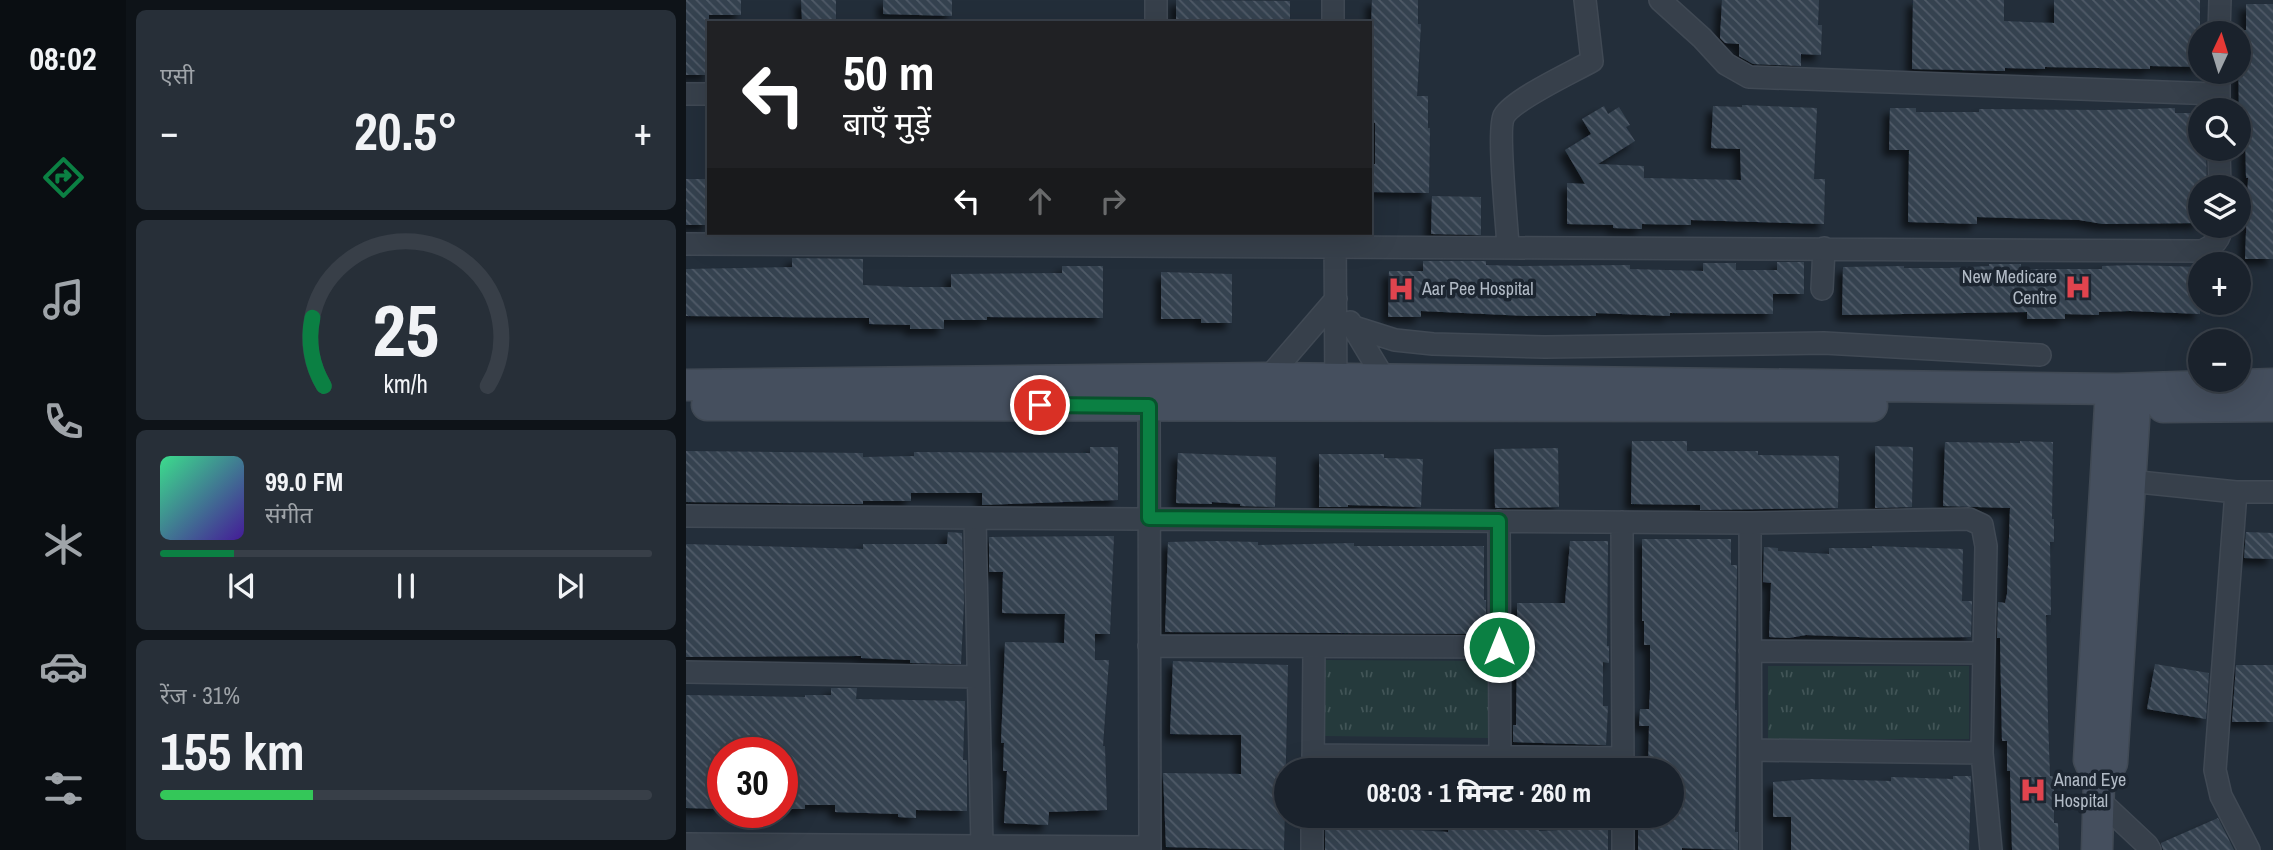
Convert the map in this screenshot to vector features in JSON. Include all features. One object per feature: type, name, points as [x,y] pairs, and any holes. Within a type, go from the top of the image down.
[{"type":"main road","points":[[686,405],[1146,392],[1268,378],[1336,392],[1385,380],[2123,401]]},
{"type":"main road","points":[[686,385],[2123,401],[2271,387]]},
{"type":"main road","points":[[2098,791],[2112,762],[2129,481],[2123,401]]},
{"type":"main road","points":[[2097,850],[2098,791],[2089,760],[2123,401]]},
{"type":"street","points":[[1156,0],[1156,21]]},
{"type":"street","points":[[1333,0],[1334,21]]},
{"type":"street","points":[[1508,246],[1502,139],[1504,117],[1516,104],[1592,61],[1585,0]]},
{"type":"street","points":[[1660,0],[1726,64],[1749,77],[2188,100]]},
{"type":"street","points":[[2219,21],[2220,0]]},
{"type":"street","points":[[686,94],[707,94]]},
{"type":"street","points":[[686,244],[1335,239],[1508,246],[2202,251],[2214,245],[2218,238]]},
{"type":"street","points":[[1335,239],[1336,392]]},
{"type":"street","points":[[1822,289],[1824,248]]},
{"type":"street","points":[[1336,299],[1385,380]]},
{"type":"street","points":[[1268,378],[1336,299]]},
{"type":"street","points":[[1354,327],[1395,340],[1433,344],[1545,347],[1824,343],[2040,355]]},
{"type":"street","points":[[686,844],[1150,849],[1146,392]]},
{"type":"street","points":[[2129,481],[2236,492],[2273,492]]},
{"type":"street","points":[[2236,492],[2215,770],[2221,796],[2249,850]]},
{"type":"street","points":[[686,516],[1749,523],[1969,519],[1982,525],[1986,546],[1982,753],[1991,850]]},
{"type":"street","points":[[975,518],[982,846]]},
{"type":"street","points":[[1499,521],[1500,757]]},
{"type":"street","points":[[1622,522],[1623,758]]},
{"type":"street","points":[[1749,523],[1751,850]]},
{"type":"street","points":[[1149,646],[1499,647]]},
{"type":"street","points":[[1313,758],[1314,647]]},
{"type":"street","points":[[1750,651],[1982,653]]},
{"type":"street","points":[[686,672],[978,677]]},
{"type":"street","points":[[1751,750],[1982,753]]},
{"type":"street","points":[[1469,758],[1518,758]]},
{"type":"street","points":[[2098,791],[2150,850]]},
{"type":"street","points":[[1312,828],[1312,850]]},
{"type":"street","points":[[1623,828],[1623,850]]},
{"type":"green space","points":[[1325,660],[1490,661],[1489,738],[1325,736]]},
{"type":"green space","points":[[1768,666],[1969,666],[1969,739],[1768,739]]},
{"type":"building","points":[[686,0],[741,0],[741,15],[709,15],[707,75],[686,75]]},
{"type":"building","points":[[801,0],[836,0],[836,21],[802,21]]},
{"type":"building","points":[[883,0],[952,0],[952,16],[883,14]]},
{"type":"building","points":[[1176,0],[1290,1],[1290,21],[1176,21]]},
{"type":"building","points":[[1372,0],[1418,0],[1418,24],[1421,24],[1417,96],[1428,96],[1429,193],[1372,192],[1375,123],[1372,122]]},
{"type":"building","points":[[1722,0],[1819,0],[1821,55],[1801,54],[1801,66],[1753,64],[1739,56],[1739,44],[1725,43],[1720,38]]},
{"type":"building","points":[[1913,0],[2004,0],[2004,21],[2054,23],[2054,0],[2200,0],[2200,21],[2188,21],[2188,67],[2150,66],[2150,69],[2045,67],[2005,68],[2005,71],[1912,69]]},
{"type":"building","points":[[2246,4],[2273,4],[2273,259],[2251,259],[2251,252],[2245,252],[2246,238],[2251,238],[2251,175],[2246,175],[2246,161],[2251,161],[2251,98],[2239,98],[2239,84],[2251,84],[2251,21],[2246,21]]},
{"type":"building","points":[[1604,106],[1608,114],[1619,107],[1630,125],[1626,127],[1635,141],[1598,164],[1644,166],[1644,178],[1741,180],[1740,149],[1711,148],[1713,106],[1817,108],[1814,179],[1825,179],[1824,224],[1691,220],[1691,225],[1642,224],[1642,229],[1567,224],[1567,183],[1585,184],[1565,150],[1591,134],[1582,119]]},
{"type":"building","points":[[1890,108],[1916,108],[1916,112],[1979,112],[1979,109],[2175,108],[2175,113],[2188,113],[2188,161],[2206,161],[2207,175],[2188,175],[2188,223],[2103,224],[2079,220],[1977,217],[1977,224],[1908,222],[1909,150],[1889,150]]},
{"type":"building","points":[[686,179],[707,179],[707,225],[686,225]]},
{"type":"building","points":[[1432,196],[1481,197],[1481,235],[1431,234]]},
{"type":"building","points":[[792,258],[863,259],[863,285],[907,287],[951,287],[951,274],[1062,273],[1062,266],[1103,266],[1103,318],[987,317],[987,320],[944,320],[944,329],[910,329],[910,325],[869,324],[869,318],[686,316],[686,269],[792,267]]},
{"type":"building","points":[[1423,261],[1486,261],[1486,265],[1521,266],[1630,265],[1630,269],[1703,271],[1703,263],[1736,263],[1736,270],[1777,270],[1777,262],[1804,262],[1804,294],[1773,294],[1773,314],[1670,313],[1670,316],[1596,313],[1596,316],[1527,316],[1421,311],[1421,317],[1388,317],[1389,271],[1423,271]]},
{"type":"building","points":[[2021,264],[2021,269],[2102,269],[2102,266],[2134,265],[2188,267],[2188,313],[2099,312],[2099,315],[2065,314],[2065,319],[2027,319],[2027,312],[1842,315],[1843,267]]},
{"type":"building","points":[[1161,272],[1232,274],[1232,323],[1201,323],[1201,319],[1161,319]]},
{"type":"building","points":[[1632,441],[1687,441],[1687,451],[1758,451],[1758,455],[1839,456],[1838,508],[1700,510],[1700,505],[1631,504]]},
{"type":"building","points":[[1945,442],[2053,442],[2054,542],[2050,542],[2051,615],[2046,615],[2050,776],[2054,776],[2054,823],[2058,823],[2059,850],[2012,850],[2010,771],[2007,771],[2007,741],[2002,741],[2000,638],[1997,638],[1998,602],[2005,603],[2007,594],[2010,508],[1943,506]]},
{"type":"building","points":[[1875,446],[1913,447],[1912,507],[1875,508]]},
{"type":"building","points":[[1090,447],[1118,447],[1118,500],[982,505],[982,493],[911,493],[911,501],[863,501],[863,504],[686,502],[686,451],[863,453],[863,457],[914,456],[914,452],[1090,453]]},
{"type":"building","points":[[1558,448],[1559,507],[1495,508],[1494,449]]},
{"type":"building","points":[[1178,453],[1276,457],[1275,507],[1212,502],[1176,503]]},
{"type":"building","points":[[1319,454],[1384,454],[1384,458],[1423,459],[1421,507],[1319,507]]},
{"type":"building","points":[[948,532],[962,533],[964,602],[961,664],[910,663],[910,660],[861,656],[686,657],[686,544],[863,549],[863,544],[947,544]]},
{"type":"building","points":[[2246,532],[2273,533],[2273,559],[2244,558]]},
{"type":"building","points":[[1114,536],[1110,634],[1095,634],[1095,660],[1109,660],[1103,746],[1107,810],[1049,812],[1048,825],[1004,823],[1007,771],[1003,771],[1004,743],[1001,743],[1005,642],[1064,643],[1065,614],[1002,613],[1003,572],[989,572],[989,537]]},
{"type":"building","points":[[1642,539],[1731,539],[1731,565],[1737,565],[1735,832],[1738,832],[1738,850],[1638,850],[1638,828],[1684,828],[1684,758],[1648,758],[1649,726],[1639,726],[1640,709],[1649,709],[1650,690],[1650,645],[1644,645]]},
{"type":"building","points":[[1570,541],[1608,541],[1609,663],[1603,662],[1603,706],[1608,706],[1606,745],[1513,742],[1513,725],[1516,725],[1517,649],[1513,649],[1513,625],[1517,626],[1517,603],[1565,603]]},
{"type":"building","points":[[1168,542],[1258,542],[1258,545],[1354,543],[1354,546],[1484,546],[1486,634],[1165,632]]},
{"type":"building","points":[[1872,546],[1963,549],[1962,601],[1972,601],[1971,637],[1769,637],[1771,583],[1763,582],[1764,547],[1778,548],[1778,551],[1829,554],[1829,548]]},
{"type":"building","points":[[1173,661],[1288,665],[1286,758],[1274,758],[1274,828],[1284,828],[1284,850],[1166,847],[1163,773],[1241,774],[1241,735],[1170,734]]},
{"type":"building","points":[[2155,664],[2209,673],[2206,719],[2147,709]]},
{"type":"building","points":[[2236,665],[2273,665],[2273,722],[2232,722]]},
{"type":"building","points":[[831,688],[857,688],[856,699],[965,701],[963,760],[967,760],[967,811],[916,810],[916,818],[898,817],[898,814],[835,812],[835,805],[805,805],[805,809],[798,809],[798,737],[707,737],[707,809],[686,808],[686,695],[831,695]]},
{"type":"building","points":[[1953,776],[1971,776],[1969,850],[1791,850],[1791,817],[1773,817],[1773,782],[1812,779],[1891,781],[1891,777],[1953,779]]},
{"type":"building","points":[[2218,818],[2234,850],[2163,850],[2161,843]]},
{"type":"building","points":[[1325,828],[1412,828],[1448,832],[1448,828],[1528,828],[1539,831],[1608,828],[1608,850],[1325,850]]},
{"type":"place","name":"New Medicare Centre","points":[[2078,287]]},
{"type":"place","name":"Aar Pee Hospital","points":[[1401,289]]},
{"type":"place","name":"Anand Eye Hospital","points":[[2033,790]]},
{"type":"route","points":[[1040,405],[1149,406],[1149,518],[1499,521],[1499,647]]}]
